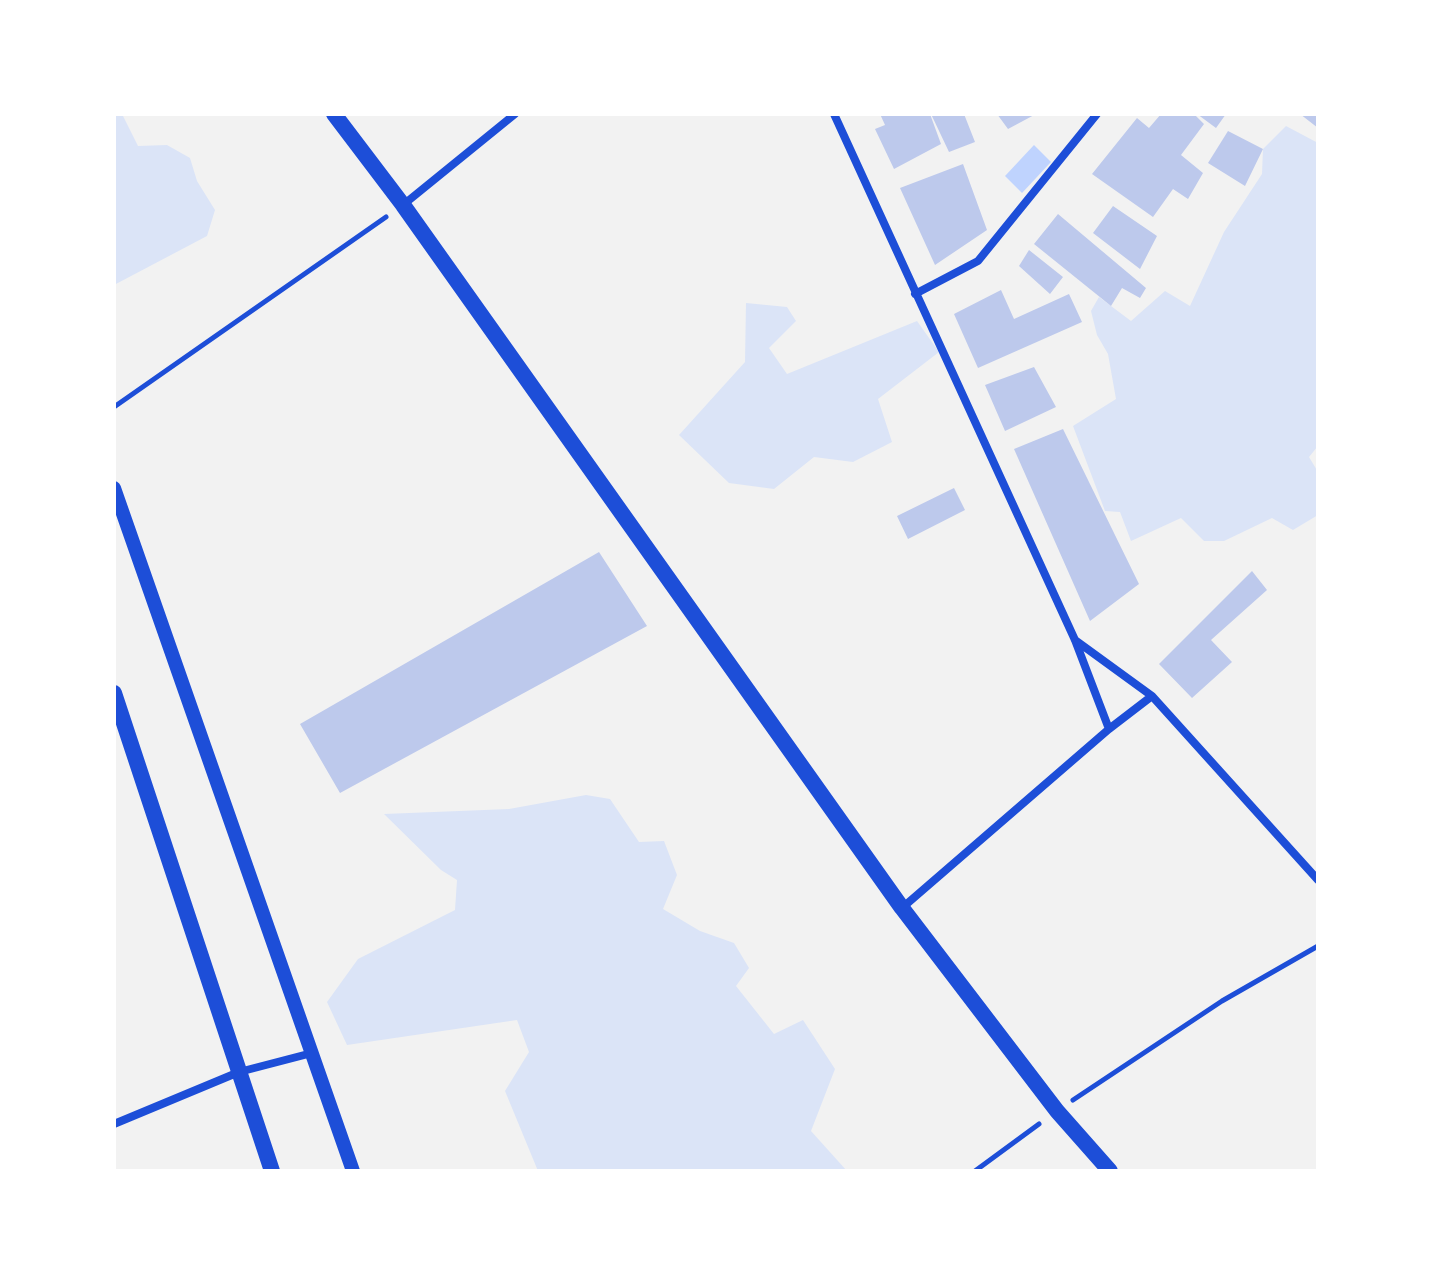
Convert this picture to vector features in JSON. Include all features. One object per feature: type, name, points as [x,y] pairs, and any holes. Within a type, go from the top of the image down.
[{"type":"main road","points":[[334,114],[403,205],[902,908],[1057,1111],[1110,1171]]},
{"type":"main road","points":[[114,693],[272,1171]]},
{"type":"street","points":[[403,205],[515,114]]},
{"type":"street","points":[[834,114],[1075,640],[1109,729]]},
{"type":"street","points":[[915,294],[978,261],[1097,114]]},
{"type":"street","points":[[114,488],[353,1171]]},
{"type":"street","points":[[1075,640],[1152,696],[1318,880]]},
{"type":"street","points":[[902,908],[1109,729],[1152,696]]},
{"type":"street","points":[[114,1124],[239,1072],[312,1053]]},
{"type":"path","points":[[114,407],[403,205]]},
{"type":"path","points":[[975,1171],[1057,1111],[1222,1001],[1318,946]]},
{"type":"shaded area","points":[[114,114],[122,114],[138,146],[167,145],[190,158],[197,181],[215,210],[207,236],[114,285]]},
{"type":"shaded area","points":[[1286,126],[1318,143],[1318,446],[1309,457],[1318,472],[1318,515],[1293,530],[1272,518],[1224,541],[1204,541],[1181,518],[1131,541],[1120,512],[1105,511],[1073,426],[1116,399],[1108,354],[1097,335],[1091,311],[1099,297],[1131,321],[1165,291],[1190,306],[1224,232],[1262,174],[1263,149]]},
{"type":"shaded area","points":[[746,303],[787,307],[796,321],[769,348],[787,374],[917,321],[939,352],[878,399],[892,442],[853,462],[814,457],[774,489],[729,483],[679,435],[745,362]]},
{"type":"shaded area","points":[[586,795],[610,799],[639,842],[664,841],[677,875],[663,909],[700,931],[734,943],[749,968],[736,986],[774,1034],[803,1020],[835,1069],[811,1131],[847,1171],[538,1171],[505,1091],[529,1052],[517,1020],[347,1045],[327,1002],[358,959],[455,910],[457,880],[441,870],[384,814],[509,809]]},
{"type":"water","points":[[1034,145],[1051,162],[1022,193],[1005,176]]},
{"type":"building","points":[[880,114],[930,114],[941,144],[894,169],[875,129],[885,125]]},
{"type":"building","points":[[931,114],[964,114],[975,142],[949,152]]},
{"type":"building","points":[[997,114],[1036,114],[1008,129]]},
{"type":"building","points":[[1161,114],[1194,114],[1204,124],[1181,155],[1203,173],[1188,199],[1173,189],[1153,217],[1092,174],[1137,118],[1149,128]]},
{"type":"building","points":[[1197,114],[1226,114],[1216,128]]},
{"type":"building","points":[[1300,114],[1318,114],[1318,128]]},
{"type":"building","points":[[1228,131],[1263,149],[1245,186],[1208,163]]},
{"type":"building","points":[[963,164],[987,230],[935,265],[900,188]]},
{"type":"building","points":[[1113,206],[1157,236],[1140,269],[1093,233]]},
{"type":"building","points":[[1058,214],[1146,288],[1140,298],[1122,288],[1111,306],[1034,244]]},
{"type":"building","points":[[1029,250],[1063,277],[1050,294],[1019,266]]},
{"type":"building","points":[[1001,290],[1014,319],[1069,294],[1082,322],[978,368],[954,314]]},
{"type":"building","points":[[1034,367],[1056,407],[1005,431],[985,385]]},
{"type":"building","points":[[1063,429],[1139,584],[1090,621],[1014,449]]},
{"type":"building","points":[[954,488],[965,510],[908,539],[897,516]]},
{"type":"building","points":[[599,552],[647,626],[340,793],[300,724]]},
{"type":"building","points":[[1252,571],[1267,590],[1211,640],[1232,662],[1192,698],[1159,664]]}]
